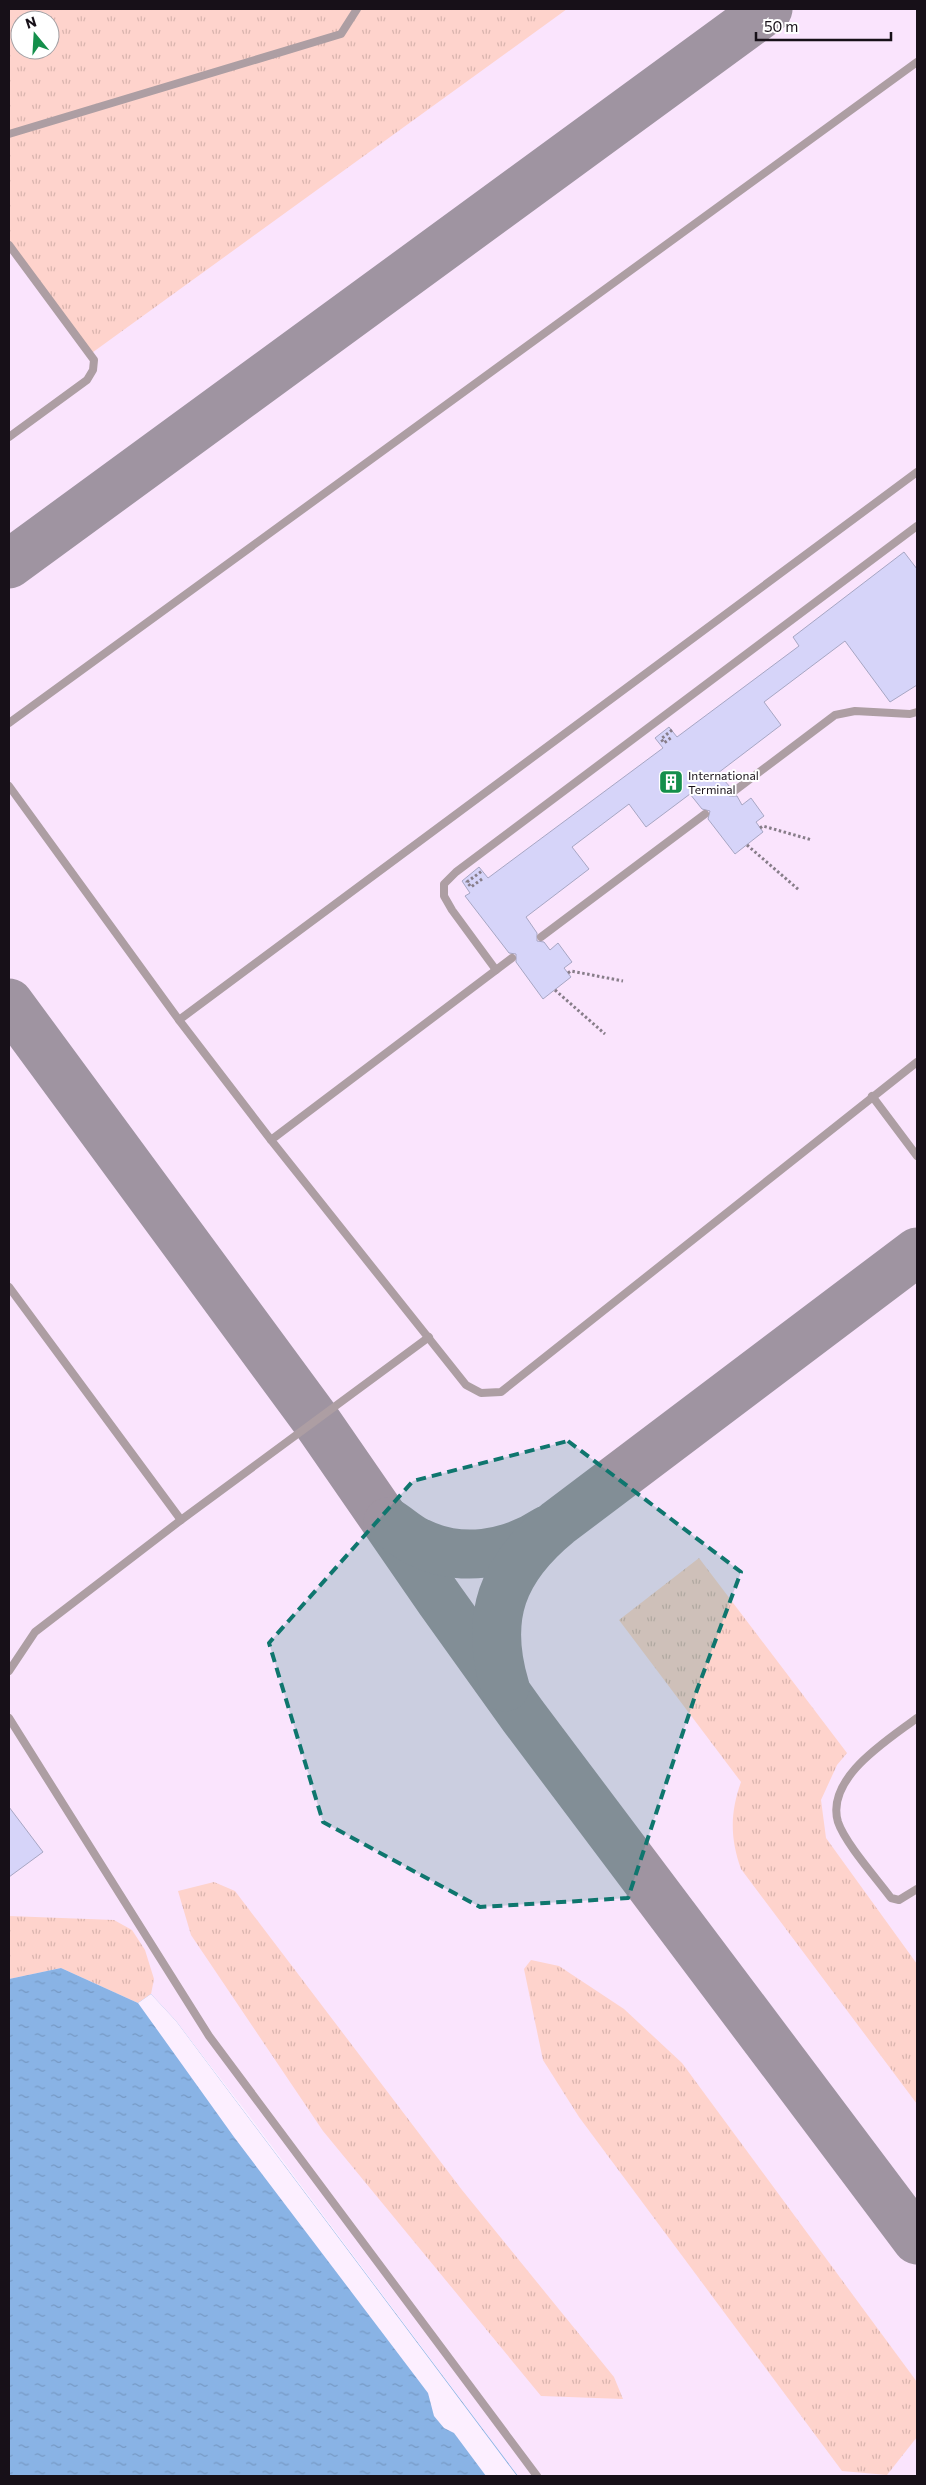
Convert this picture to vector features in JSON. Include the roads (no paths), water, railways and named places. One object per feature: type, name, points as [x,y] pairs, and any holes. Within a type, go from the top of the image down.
[{"type":"lane","points":[[9,134],[341,34],[357,9]]},
{"type":"lane","points":[[9,723],[917,62]]},
{"type":"lane","points":[[9,245],[94,360],[93,370],[87,380],[9,437]]},
{"type":"lane","points":[[179,1020],[917,472]]},
{"type":"lane","points":[[496,970],[452,910],[444,896],[444,884],[464,866],[917,526]]},
{"type":"lane","points":[[733,792],[835,715],[855,711],[910,714],[917,712]]},
{"type":"lane","points":[[9,786],[179,1020],[270,1140],[429,1337],[466,1386],[481,1393],[501,1392],[917,1062]]},
{"type":"lane","points":[[540,937],[705,814]]},
{"type":"lane","points":[[270,1140],[512,958]]},
{"type":"lane","points":[[872,1096],[917,1156]]},
{"type":"lane","points":[[9,1287],[181,1520]]},
{"type":"lane","points":[[9,1671],[35,1632],[181,1520],[429,1337]]},
{"type":"lane","points":[[9,1718],[210,2036],[537,2476]]},
{"type":"lane","points":[[917,1718],[861,1761],[847,1777],[839,1800],[838,1821],[847,1838],[891,1898],[899,1900],[917,1889]]},
{"type":"water","points":[[61,1968],[138,2003],[151,1994],[176,2021],[518,2476],[9,2476],[9,1979]]},
{"type":"place","name":"International Terminal","points":[[671,782]]}]
